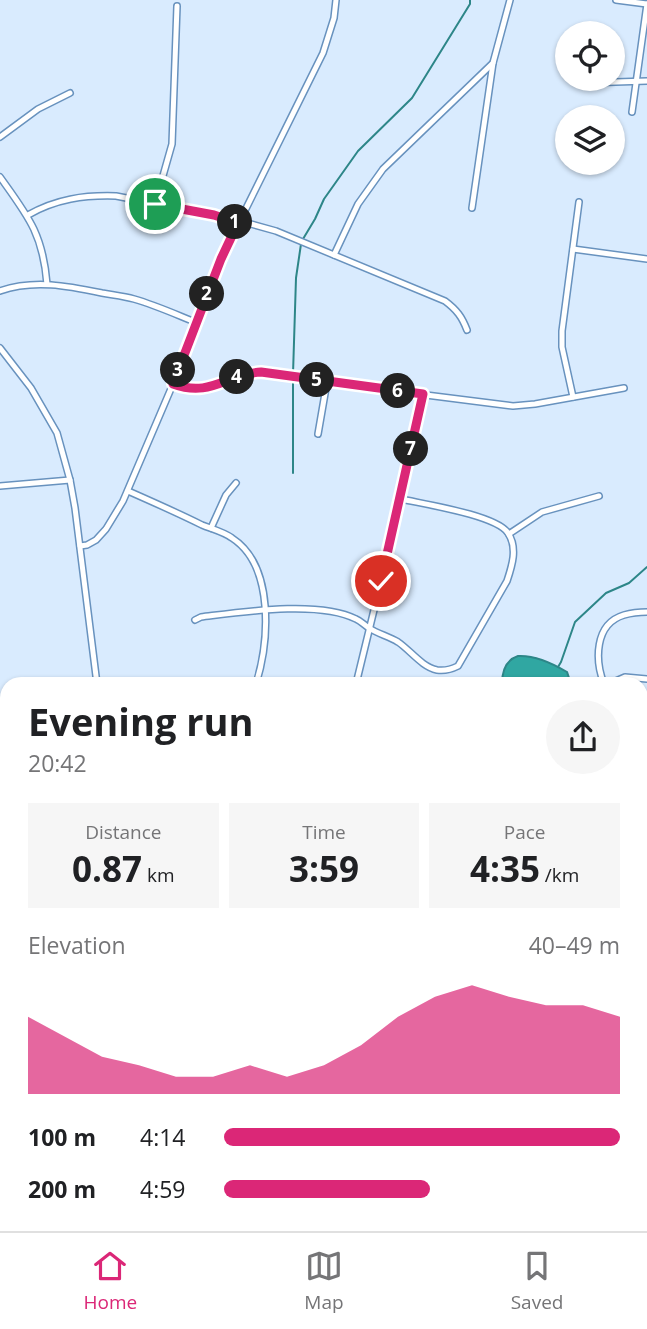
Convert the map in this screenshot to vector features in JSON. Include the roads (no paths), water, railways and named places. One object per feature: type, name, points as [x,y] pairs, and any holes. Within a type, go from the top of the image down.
[{"type":"street","points":[[80,546],[96,540],[128,491],[221,259],[323,53],[334,18],[336,0]]},
{"type":"street","points":[[472,208],[493,63],[510,0]]},
{"type":"street","points":[[616,0],[647,4],[632,112]]},
{"type":"street","points":[[155,204],[172,144],[177,6]]},
{"type":"street","points":[[334,255],[358,204],[383,169],[493,63]]},
{"type":"street","points":[[625,82],[647,82]]},
{"type":"street","points":[[0,137],[49,102],[70,93]]},
{"type":"street","points":[[0,177],[28,215],[44,256],[47,284]]},
{"type":"street","points":[[28,215],[49,204],[93,195],[116,196],[251,224],[276,231],[445,301],[456,309],[467,330]]},
{"type":"street","points":[[573,397],[562,347],[562,331],[579,202]]},
{"type":"street","points":[[573,249],[647,259]]},
{"type":"street","points":[[0,291],[31,284],[82,289],[133,299],[195,322]]},
{"type":"street","points":[[0,348],[31,388],[57,432],[70,480],[96,677]]},
{"type":"street","points":[[173,384],[191,389],[207,388],[242,375],[261,372],[513,406],[624,388]]},
{"type":"street","points":[[318,434],[327,382]]},
{"type":"street","points":[[358,677],[401,499],[423,394]]},
{"type":"street","points":[[0,485],[70,480]]},
{"type":"street","points":[[211,528],[226,495],[236,483]]},
{"type":"street","points":[[128,491],[232,537],[246,550],[261,582],[266,628],[257,677]]},
{"type":"street","points":[[509,534],[542,512],[599,496]]},
{"type":"street","points":[[195,621],[201,617],[264,610],[326,610],[355,618],[368,628],[399,643],[433,669],[452,669],[458,666],[507,580],[512,565],[512,542],[505,529],[479,517],[401,499]]},
{"type":"street","points":[[603,677],[597,650],[601,637],[615,618],[647,612]]},
{"type":"waterway","points":[[303,239],[324,199],[358,151],[412,98],[470,0]]},
{"type":"waterway","points":[[293,374],[296,278],[301,244]]},
{"type":"waterway","points":[[293,380],[293,473]]},
{"type":"waterway","points":[[558,667],[575,622],[606,593],[629,583],[647,567]]}]
